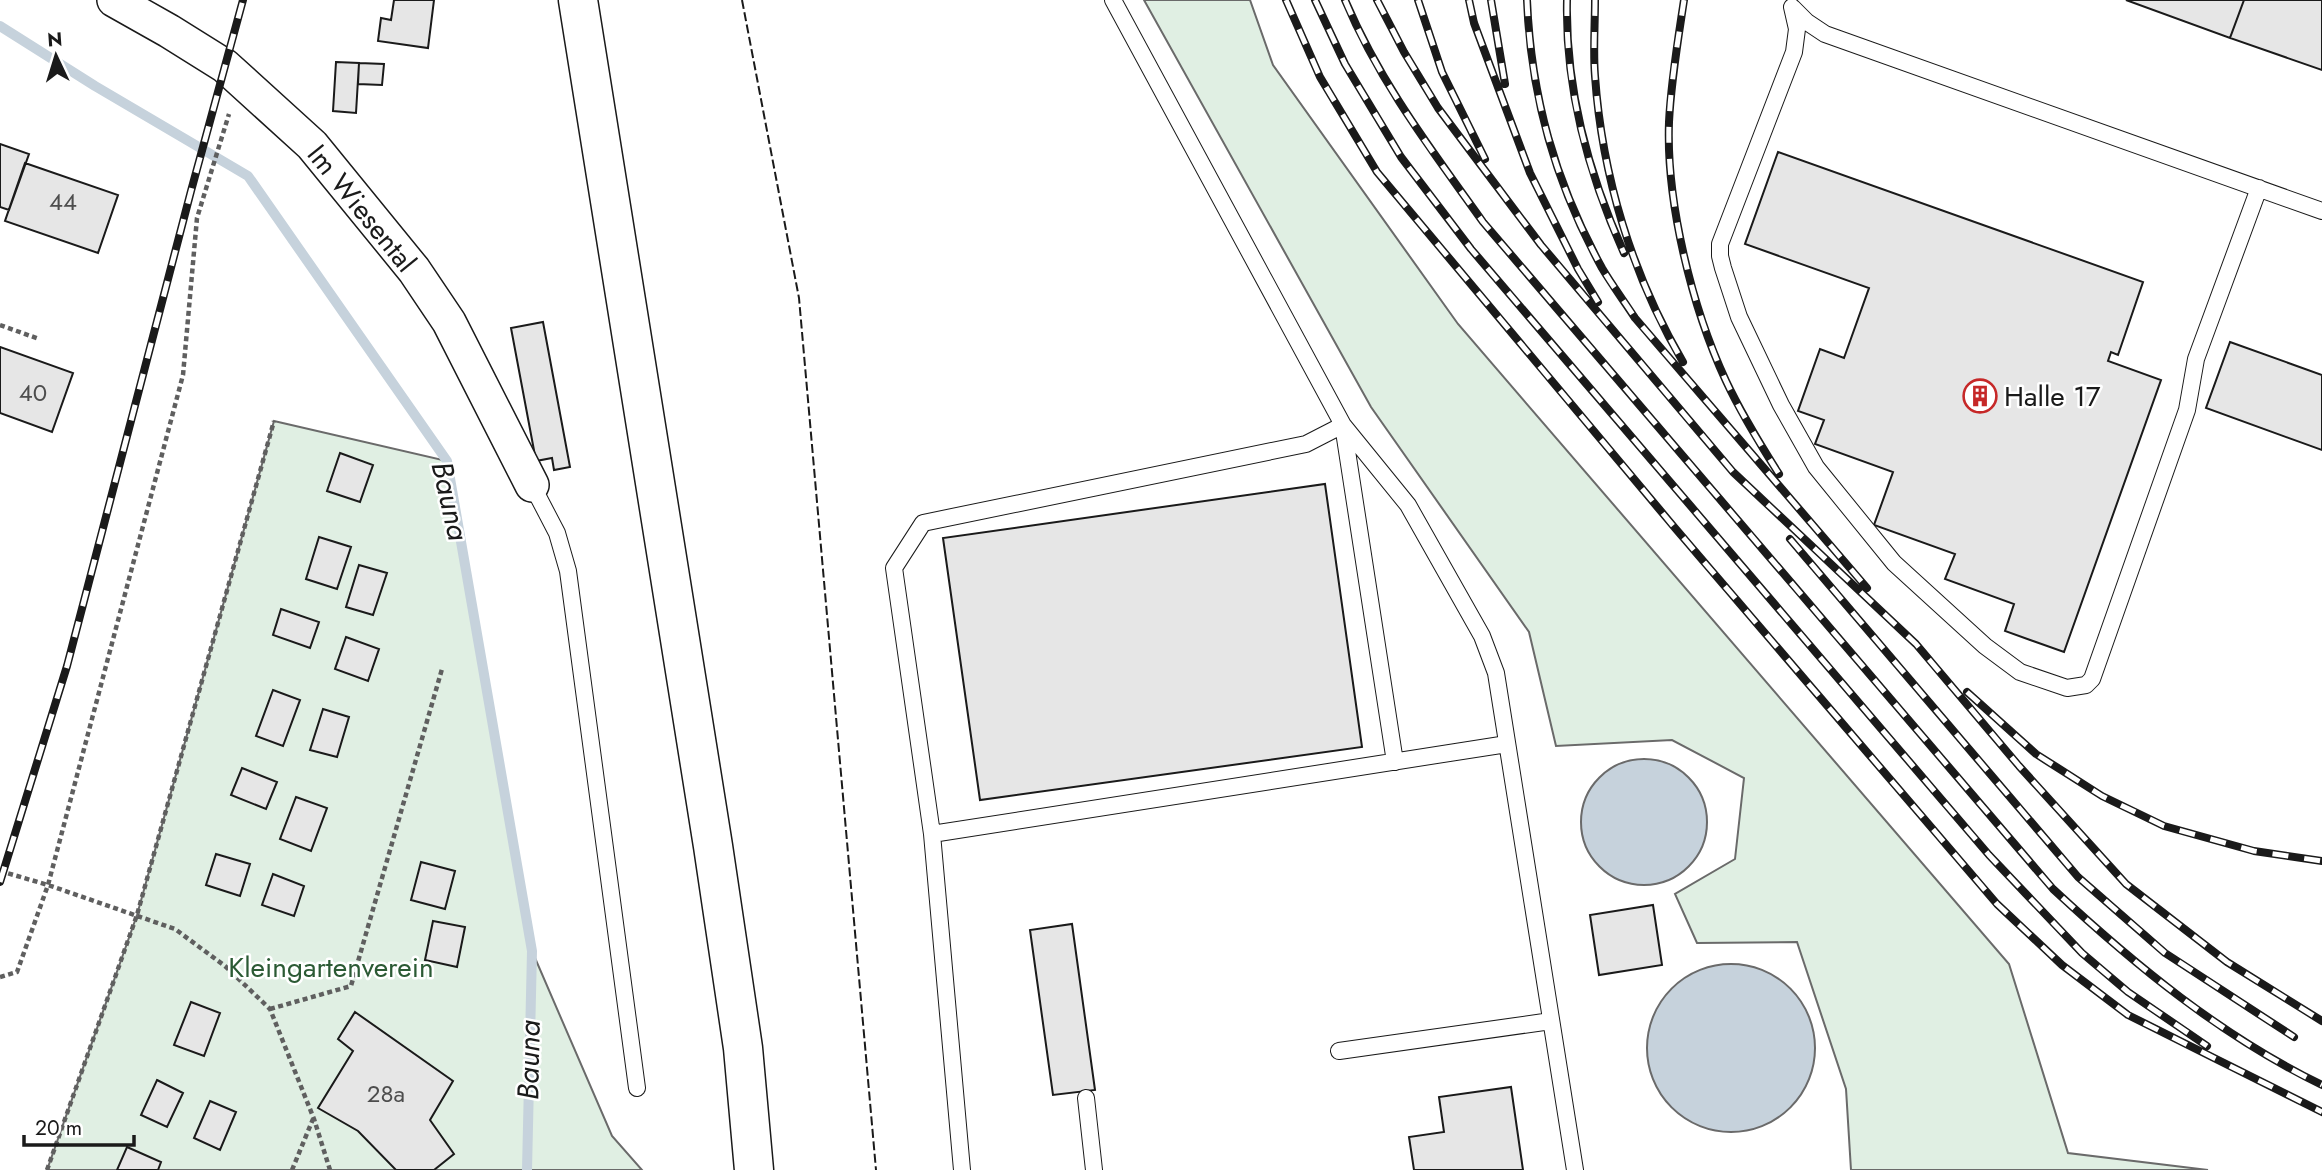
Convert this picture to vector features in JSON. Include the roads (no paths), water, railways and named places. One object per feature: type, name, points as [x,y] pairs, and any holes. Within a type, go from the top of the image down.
[{"type":"main road","points":[[578,11],[713,846],[743,1048],[754,1170]]},
{"type":"street","name":"Im Wiesental","points":[[114,0],[225,66],[313,145],[414,270],[449,322],[532,485]]},
{"type":"lane","points":[[1113,0],[1343,425],[1408,505],[1482,636],[1496,673],[1575,1170]]},
{"type":"lane","points":[[1790,3],[1807,22],[1825,34],[2322,211]]},
{"type":"lane","points":[[1790,3],[1797,29],[1794,52],[1720,244],[1720,256],[1739,317],[1781,405],[1816,467],[1894,563],[1985,646],[2020,673],[2067,688],[2086,685],[2092,678],[2187,410],[2196,359],[2259,188]]},
{"type":"lane","points":[[1343,425],[1395,762]]},
{"type":"lane","points":[[962,1170],[932,834],[894,568],[923,523],[1306,444],[1343,425]]},
{"type":"lane","points":[[532,485],[556,533],[568,571],[637,1088]]},
{"type":"lane","points":[[932,834],[1507,744]]},
{"type":"lane","points":[[1339,1051],[1551,1021]]},
{"type":"lane","points":[[1086,1098],[1094,1170]]},
{"type":"waterway","name":"Bauna","points":[[0,26],[95,86],[248,176],[447,461],[532,951],[527,1170]]},
{"type":"railway","points":[[0,882],[67,666],[243,0]]},
{"type":"railway","points":[[1286,0],[1320,77],[1377,172],[1675,528],[1997,904],[2062,965],[2128,1015],[2322,1112]]},
{"type":"railway","points":[[1315,0],[1345,64],[1401,157],[1471,249],[1989,855],[2082,953],[2128,992],[2207,1046]]},
{"type":"railway","points":[[1345,0],[1390,87],[1483,222],[2053,889],[2115,945],[2180,997],[2249,1044],[2322,1085]]},
{"type":"railway","points":[[1377,0],[1438,108],[1541,245],[1733,472],[1916,644],[2019,766],[2126,884],[2227,962],[2322,1021]]},
{"type":"railway","points":[[1418,0],[1442,72],[1485,159]]},
{"type":"railway","points":[[1469,0],[1474,23],[1530,173],[1578,269],[1598,302]]},
{"type":"railway","points":[[1491,0],[1505,84]]},
{"type":"railway","points":[[1527,0],[1534,71],[1548,138],[1571,203],[1602,268],[1635,318],[1867,588]]},
{"type":"railway","points":[[1567,0],[1570,66],[1581,130],[1600,192],[1624,253]]},
{"type":"railway","points":[[1595,0],[1595,76],[1612,187],[1622,224],[1649,295],[1683,362]]},
{"type":"railway","points":[[1684,0],[1669,122],[1669,153],[1677,220],[1692,288],[1714,352],[1738,405],[1779,474]]},
{"type":"railway","points":[[1790,539],[2078,877],[2165,953],[2294,1037]]},
{"type":"railway","points":[[1967,692],[2036,754],[2102,796],[2164,826],[2254,851],[2322,861]]},
{"type":"place","name":"Halle 17","points":[[1980,396]]},
{"type":"park label","name":"Kleingartenverein","points":[[331,967]]}]
